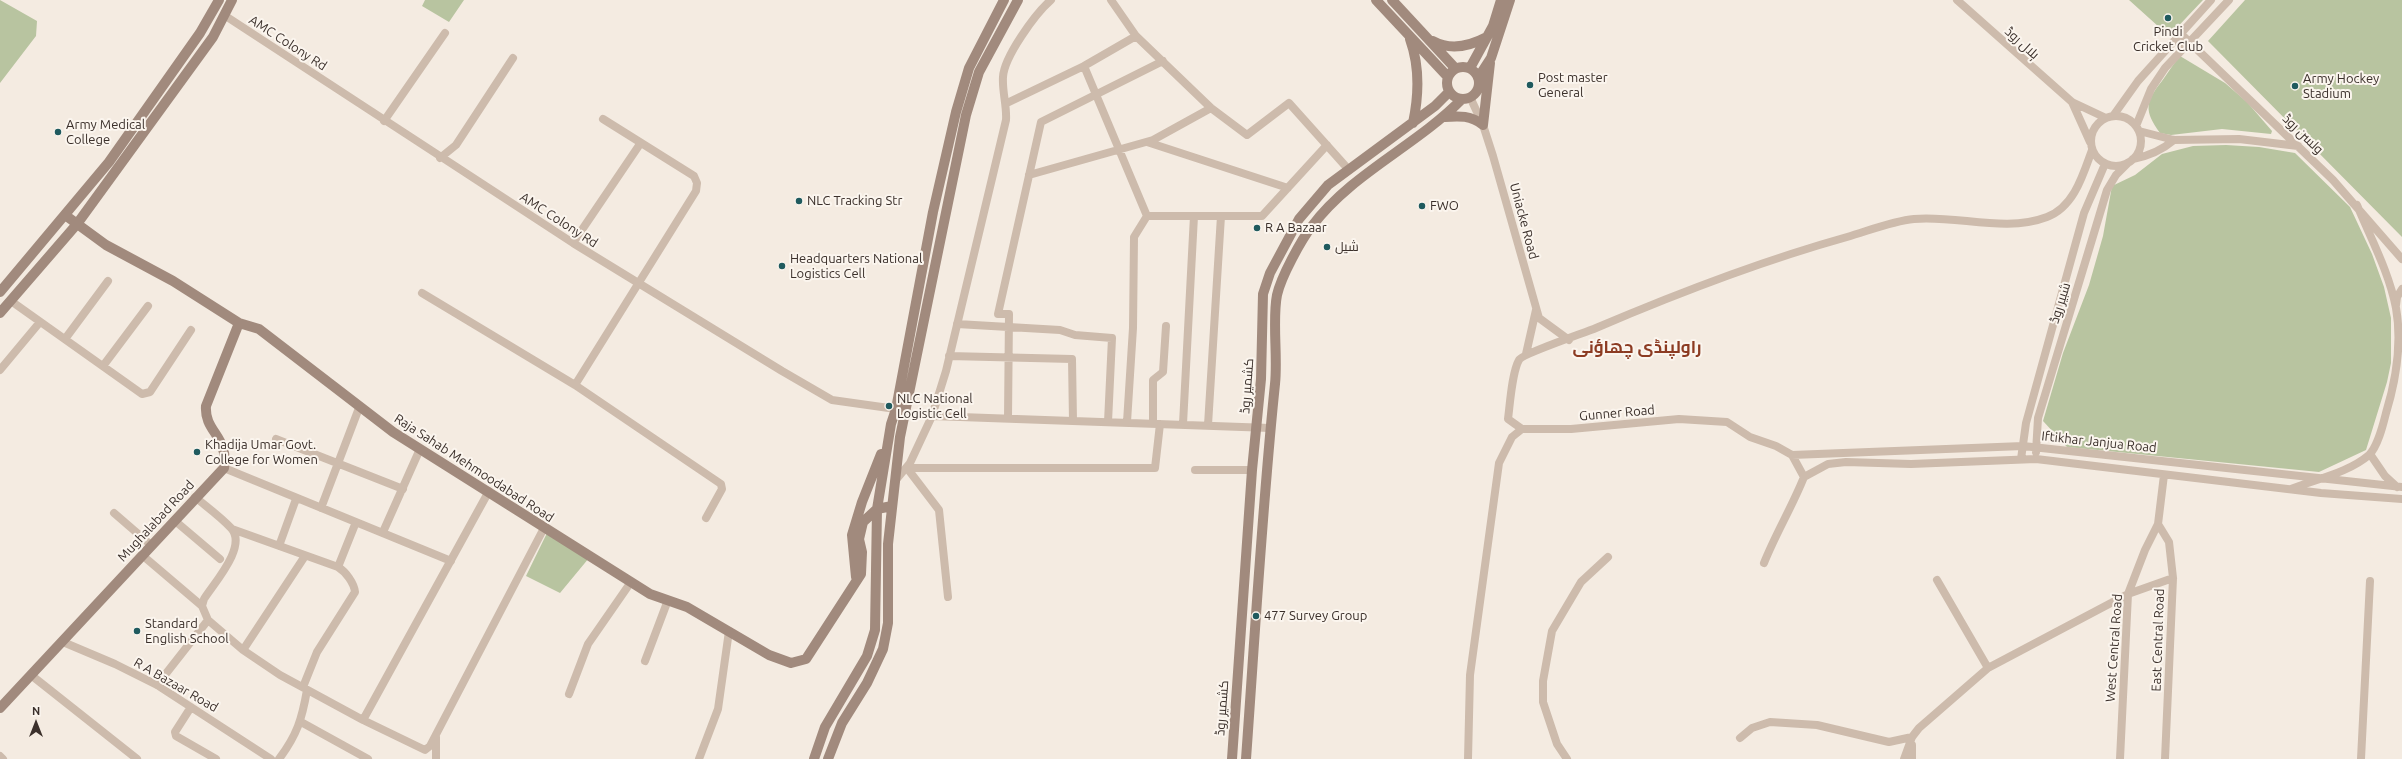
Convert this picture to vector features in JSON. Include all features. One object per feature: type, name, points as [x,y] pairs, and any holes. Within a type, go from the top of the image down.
[{"type":"street","points":[[0,292],[109,162],[200,32],[219,0]]},
{"type":"street","points":[[0,313],[78,224],[213,37],[232,0]]},
{"type":"street","points":[[857,581],[852,536],[862,502],[896,409],[933,212],[956,112],[969,68],[1004,0]]},
{"type":"street","points":[[828,759],[842,723],[867,683],[883,649],[888,623],[888,544],[902,429],[966,114],[979,72],[1018,0]]},
{"type":"street","points":[[895,481],[907,468],[932,416],[950,356],[1006,120],[1007,103],[1003,79],[1005,67],[1026,32],[1051,0]]},
{"type":"street","points":[[1111,0],[1136,36],[1211,108],[1247,135],[1289,103],[1349,170]]},
{"type":"street","points":[[1376,0],[1448,77]]},
{"type":"street","points":[[1392,0],[1455,68]]},
{"type":"street","points":[[1470,68],[1487,37],[1501,0]]},
{"type":"street","points":[[1483,125],[1491,58],[1510,0]]},
{"type":"street","name":"ہلال روڈ","points":[[1957,0],[2072,102],[2109,117]]},
{"type":"street","points":[[1468,759],[1470,675],[1499,463],[1512,438],[1522,429],[1508,419],[1511,393],[1519,360],[1526,354],[1569,340],[1657,302],[1765,261],[1913,219],[1949,219],[2019,224],[2047,217],[2069,203],[2091,146],[2094,127],[2109,117],[2210,0]]},
{"type":"street","points":[[2137,129],[2152,89],[2165,68],[2228,0]]},
{"type":"street","name":"AMC Colony Rd","points":[[224,15],[440,158],[572,243],[832,400],[896,409]]},
{"type":"street","points":[[384,121],[445,33]]},
{"type":"street","name":"ولسن روڈ","points":[[2180,33],[2298,146],[2357,206],[2402,259]]},
{"type":"street","points":[[1409,35],[1418,64],[1417,104],[1413,124]]},
{"type":"street","points":[[1007,103],[1084,66],[1136,36]]},
{"type":"street","points":[[1426,36],[1441,45],[1457,47],[1470,46],[1487,37]]},
{"type":"street","points":[[440,158],[456,145],[513,58]]},
{"type":"street","points":[[1478,78],[1470,68],[1462,66],[1455,68],[1448,77],[1446,83],[1449,92],[1466,98],[1478,89],[1478,78],[1491,58]]},
{"type":"street","points":[[1008,418],[1008,314],[998,314],[1041,122],[1163,61]]},
{"type":"street","points":[[1084,66],[1148,216]]},
{"type":"street","name":"کشمیر روڈ","points":[[1232,759],[1252,467],[1261,379],[1263,294],[1270,273],[1299,219],[1328,185],[1413,124],[1449,92]]},
{"type":"street","name":"کشمیر روڈ","points":[[1246,759],[1266,464],[1275,380],[1277,296],[1283,278],[1311,227],[1338,195],[1444,117],[1466,98]]},
{"type":"street","name":"Uniacke Road","points":[[1466,98],[1483,125],[1539,318],[1569,340]]},
{"type":"street","name":"ہلال روڈ","points":[[2072,102],[2091,146]]},
{"type":"street","points":[[1029,175],[1147,142],[1211,108]]},
{"type":"street","points":[[1444,117],[1463,116],[1475,118],[1483,125]]},
{"type":"street","points":[[2109,117],[2130,120],[2137,129],[2141,141],[2139,151],[2130,161]]},
{"type":"street","points":[[575,385],[696,191],[697,183],[694,176],[640,144],[603,119]]},
{"type":"street","points":[[2137,129],[2174,140],[2239,140],[2298,146]]},
{"type":"street","points":[[2091,146],[2097,158],[2105,164],[2117,166],[2162,150],[2174,140]]},
{"type":"street","points":[[1147,142],[1288,188]]},
{"type":"street","points":[[572,243],[640,144]]},
{"type":"street","points":[[1148,216],[1262,216],[1327,145]]},
{"type":"street","name":"شبیر روڈ","points":[[2036,459],[2038,418],[2107,190],[2116,175],[2130,161]]},
{"type":"street","name":"شبیر روڈ","points":[[2021,459],[2026,423],[2084,213],[2105,164]]},
{"type":"street","points":[[2357,206],[2380,258],[2396,308]]},
{"type":"street","name":"Raja Sahab Mehmoodabad Road","points":[[65,215],[106,245],[173,281],[239,323],[259,329],[359,408],[420,449],[489,491],[544,528],[650,594],[687,607],[769,655],[791,663],[806,660],[857,581],[862,563],[859,539],[860,528],[863,522],[877,509]]},
{"type":"street","points":[[1127,422],[1132,328],[1134,237],[1148,216]]},
{"type":"street","points":[[1183,424],[1194,216]]},
{"type":"street","points":[[1208,425],[1221,216]]},
{"type":"street","points":[[65,339],[108,281]]},
{"type":"street","points":[[2290,490],[2315,479],[2338,472],[2370,454],[2381,431],[2392,392],[2397,355],[2396,308],[2397,298],[2402,290]]},
{"type":"street","points":[[422,293],[575,385],[721,484],[722,489],[706,518]]},
{"type":"street","points":[[11,301],[142,394],[150,392],[191,330]]},
{"type":"street","points":[[103,366],[148,306]]},
{"type":"street","points":[[1526,354],[1536,309]]},
{"type":"street","points":[[0,370],[40,322]]},
{"type":"street","points":[[239,323],[206,406],[205,417],[223,443],[226,455],[224,468],[296,499],[384,532],[451,561]]},
{"type":"street","points":[[957,324],[1060,330],[1075,335],[1112,338],[1108,422]]},
{"type":"street","points":[[907,468],[1155,468],[1156,423],[1153,380],[1163,372],[1166,326]]},
{"type":"street","points":[[950,356],[1072,359],[1073,421]]},
{"type":"street","points":[[321,508],[359,408]]},
{"type":"street","points":[[932,416],[1270,428]]},
{"type":"street","name":"Gunner Road","points":[[1522,429],[1571,429],[1679,418],[1726,422],[1750,437],[1776,446],[1792,455]]},
{"type":"street","points":[[814,759],[825,727],[867,656],[875,630],[877,509],[891,424]]},
{"type":"street","points":[[276,439],[403,489]]},
{"type":"street","name":"Iftikhar Janjua Road","points":[[1792,455],[2023,446],[2315,479],[2400,487]]},
{"type":"street","points":[[384,532],[420,449]]},
{"type":"street","points":[[2370,454],[2384,476],[2400,487]]},
{"type":"street","points":[[1764,563],[1774,537],[1794,504],[1804,477],[1792,455]]},
{"type":"street","name":"Iftikhar Janjua Road","points":[[1804,477],[1828,464],[1846,462],[1911,464],[2036,459],[2290,490],[2402,499]]},
{"type":"street","points":[[1195,470],[1252,467],[1266,464]]},
{"type":"street","name":"Mughalabad Road","points":[[0,708],[195,497],[224,468]]},
{"type":"street","points":[[907,468],[939,510],[948,597]]},
{"type":"street","name":"West Central Road","points":[[2120,757],[2128,594],[2145,550],[2158,524],[2164,475]]},
{"type":"street","points":[[363,720],[489,491]]},
{"type":"street","points":[[195,497],[232,529],[338,567],[344,571],[354,588],[355,592],[317,652],[305,688],[301,722],[292,741],[279,759]]},
{"type":"street","points":[[279,546],[296,499]]},
{"type":"street","points":[[877,509],[892,506]]},
{"type":"street","points":[[114,513],[151,545]]},
{"type":"street","points":[[174,520],[220,559]]},
{"type":"street","points":[[338,567],[356,522]]},
{"type":"street","name":"East Central Road","points":[[2158,524],[2169,542],[2173,578],[2165,759]]},
{"type":"street","points":[[142,555],[202,606],[208,620],[243,650],[305,688],[363,720],[425,750],[430,746],[544,528]]},
{"type":"street","points":[[202,606],[204,599],[235,553],[237,541],[232,529]]},
{"type":"street","points":[[243,650],[305,556]]},
{"type":"street","points":[[1567,759],[1557,744],[1543,702],[1543,681],[1552,631],[1581,582],[1608,557]]},
{"type":"street","points":[[1245,567],[1259,568]]},
{"type":"street","points":[[1904,759],[1912,737],[1930,717],[1988,668],[2128,594],[2173,578]]},
{"type":"street","points":[[1937,580],[1988,668]]},
{"type":"street","points":[[2361,759],[2370,581]]},
{"type":"street","points":[[569,694],[588,644],[631,582]]},
{"type":"street","points":[[1243,597],[1257,598]]},
{"type":"street","points":[[645,661],[668,600]]},
{"type":"street","points":[[157,685],[208,620]]},
{"type":"street","points":[[699,759],[718,708],[728,631]]},
{"type":"street","name":"R A Bazaar Road","points":[[62,642],[115,664],[157,685],[271,759]]},
{"type":"street","points":[[31,675],[137,759]]},
{"type":"street","points":[[191,707],[175,732],[176,736],[216,759]]},
{"type":"street","points":[[301,722],[368,759]]},
{"type":"street","points":[[1740,738],[1752,728],[1770,722],[1816,725],[1889,742],[1912,737]]},
{"type":"street","points":[[436,734],[436,759]]},
{"type":"street","points":[[1912,737],[1912,759]]},
{"type":"street","points":[[0,756],[3,759]]},
{"type":"green space","points":[[0,0],[37,21],[36,36],[0,83]]},
{"type":"green space","points":[[425,0],[464,0],[449,22],[422,6]]},
{"type":"green space","name":"Pindi Cricket Club","points":[[2129,0],[2203,0],[2169,36]]},
{"type":"green space","points":[[2245,0],[2402,0],[2402,237],[2208,41]]},
{"type":"green space","points":[[2180,56],[2225,83],[2247,102],[2272,131],[2271,134],[2222,129],[2171,135],[2160,133],[2151,119],[2149,112],[2150,101],[2156,88]]},
{"type":"green space","points":[[2226,145],[2259,147],[2295,153],[2350,207],[2372,254],[2384,287],[2391,318],[2391,363],[2387,382],[2366,450],[2319,472],[2067,447],[2043,421],[2063,353],[2089,285],[2103,236],[2112,186],[2135,175],[2162,154],[2193,146]]},
{"type":"green space","points":[[547,533],[589,558],[560,593],[526,576]]},
{"type":"place","name":"Pindi Cricket Club","points":[[2168,18]]},
{"type":"place","name":"Post master General","points":[[1530,85]]},
{"type":"place","name":"Army Hockey Stadium","points":[[2295,86]]},
{"type":"place","name":"Army Medical College","points":[[58,132]]},
{"type":"place","name":"NLC Tracking Str","points":[[799,201]]},
{"type":"place","name":"FWO","points":[[1422,206]]},
{"type":"place","name":"R A Bazaar","points":[[1257,228]]},
{"type":"place","name":"شیل","points":[[1327,247]]},
{"type":"place","name":"Headquarters National Logistics Cell","points":[[782,266]]},
{"type":"place","name":"NLC National Logistic Cell","points":[[889,406]]},
{"type":"place","name":"Khadija Umar Govt. College for Women","points":[[197,452]]},
{"type":"place","name":"477 Survey Group","points":[[1256,616]]},
{"type":"place","name":"Standard English School","points":[[137,631]]},
{"type":"district","name":"راولپنڈی چھاؤنی","points":[[1637,347]]}]
